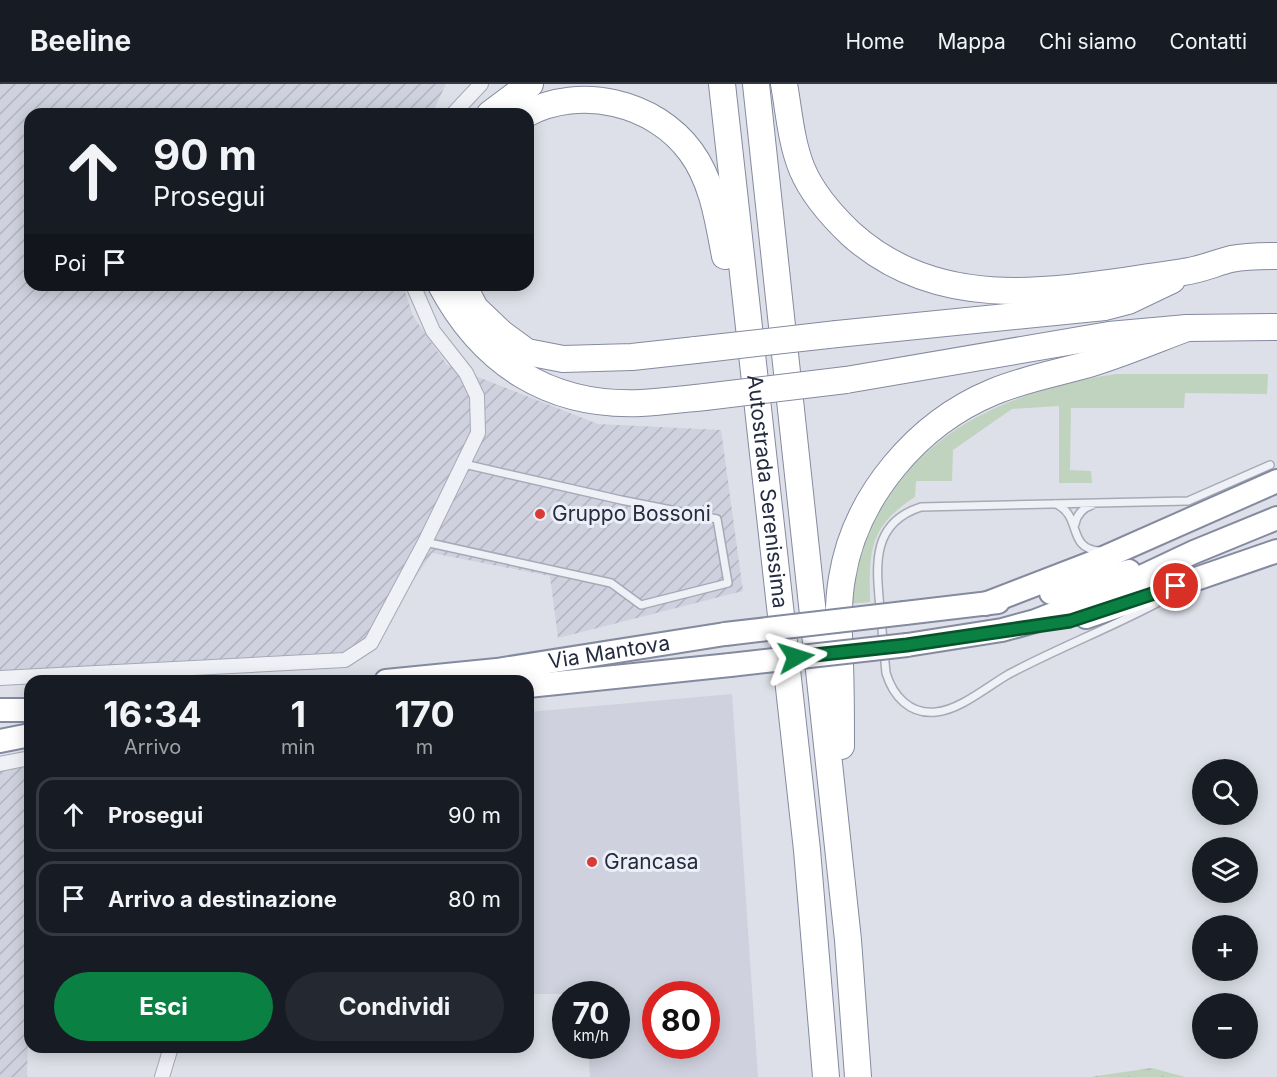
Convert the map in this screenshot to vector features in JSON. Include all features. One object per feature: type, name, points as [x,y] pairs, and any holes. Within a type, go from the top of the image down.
[{"type":"highway","points":[[498,108],[530,84]]},
{"type":"highway","name":"Autostrada Serenissima","points":[[722,84],[807,850],[826,1077]]},
{"type":"highway","name":"Autostrada Serenissima","points":[[756,84],[840,866],[858,1077]]},
{"type":"highway","points":[[784,84],[795,149],[802,170],[813,190],[842,225],[859,241],[885,259],[911,272],[944,284],[975,290],[1007,291],[1074,287],[1188,271],[1234,258],[1277,256]]},
{"type":"highway","points":[[534,111],[580,99],[604,100],[650,116],[671,131],[691,152],[705,176],[715,202],[757,414]]},
{"type":"highway","points":[[466,291],[475,308],[501,333],[527,352],[563,359],[632,357],[837,333],[1113,305],[1141,296],[1188,271]]},
{"type":"highway","points":[[444,291],[455,312],[493,354],[523,376],[556,393],[591,400],[639,403],[846,380],[1108,334],[1187,328],[1277,327]]},
{"type":"highway","points":[[840,866],[841,702],[838,607],[842,576],[849,549],[863,513],[884,479],[907,450],[930,428],[993,392],[1091,363],[1187,328]]},
{"type":"highway","points":[[985,604],[1143,542],[1273,473]]},
{"type":"highway","points":[[1002,630],[1035,621],[1097,597],[1194,552],[1277,518]]},
{"type":"highway","points":[[1002,630],[1054,624],[1081,618],[1277,551]]},
{"type":"highway","points":[[985,604],[1058,591],[1194,552]]},
{"type":"highway","name":"Via Mantova","points":[[447,675],[497,670],[725,634],[985,604]]},
{"type":"highway","name":"Via Mantova","points":[[534,685],[907,645],[1002,630]]},
{"type":"highway","points":[[0,710],[24,710]]},
{"type":"highway","points":[[0,730],[24,730]]},
{"type":"highway","points":[[0,741],[24,736]]},
{"type":"street","points":[[459,108],[481,84]]},
{"type":"street","points":[[58,675],[345,660],[371,643],[426,542],[478,433],[477,396],[466,373],[433,331],[415,291]]},
{"type":"street","points":[[0,678],[24,677]]},
{"type":"street","points":[[0,764],[24,759]]},
{"type":"street","points":[[162,1077],[169,1053]]},
{"type":"lane","points":[[426,542],[611,583],[641,605],[728,583],[717,519],[621,500],[464,464]]},
{"type":"lane","points":[[1162,601],[1010,674],[951,709],[936,712],[922,711],[898,698],[890,687],[886,673],[877,580],[880,546],[889,528],[903,514],[921,507],[1188,501],[1273,473]]},
{"type":"lane","points":[[1049,504],[1064,508],[1069,513],[1080,542],[1093,551],[1109,550],[1143,542]]},
{"type":"lane","points":[[1074,528],[1084,508],[1098,504]]},
{"type":"lane","points":[[1173,596],[1242,562]]},
{"type":"shaded area","points":[[0,84],[446,84],[435,108],[24,108],[24,291],[405,291],[413,316],[447,365],[598,424],[721,430],[743,591],[558,638],[550,576],[432,553],[371,643],[345,660],[0,678]]},
{"type":"shaded area","points":[[732,694],[758,1077],[590,1077],[589,1059],[630,1059],[630,981],[552,981],[552,994],[534,994],[534,711]]},
{"type":"shaded area","points":[[24,759],[24,1053],[28,1053],[27,1077],[0,1077],[0,764]]},
{"type":"green space","points":[[1117,374],[1268,374],[1267,394],[1185,393],[1184,408],[1071,408],[1070,470],[1091,471],[1092,483],[1059,483],[1059,406],[1012,409],[953,450],[952,481],[916,481],[915,497],[888,518],[875,541],[870,568],[870,602],[849,604],[861,555],[875,520],[897,485],[915,463],[935,445],[957,429],[1005,404],[1059,386]]},
{"type":"green space","points":[[1152,1068],[1185,1077],[1092,1077],[1096,1076]]},
{"type":"place","name":"Gruppo Bossoni","points":[[540,514]]},
{"type":"place","name":"Grancasa","points":[[592,862]]},
{"type":"route","points":[[796,657],[907,645],[1070,621],[1176,586]]}]
